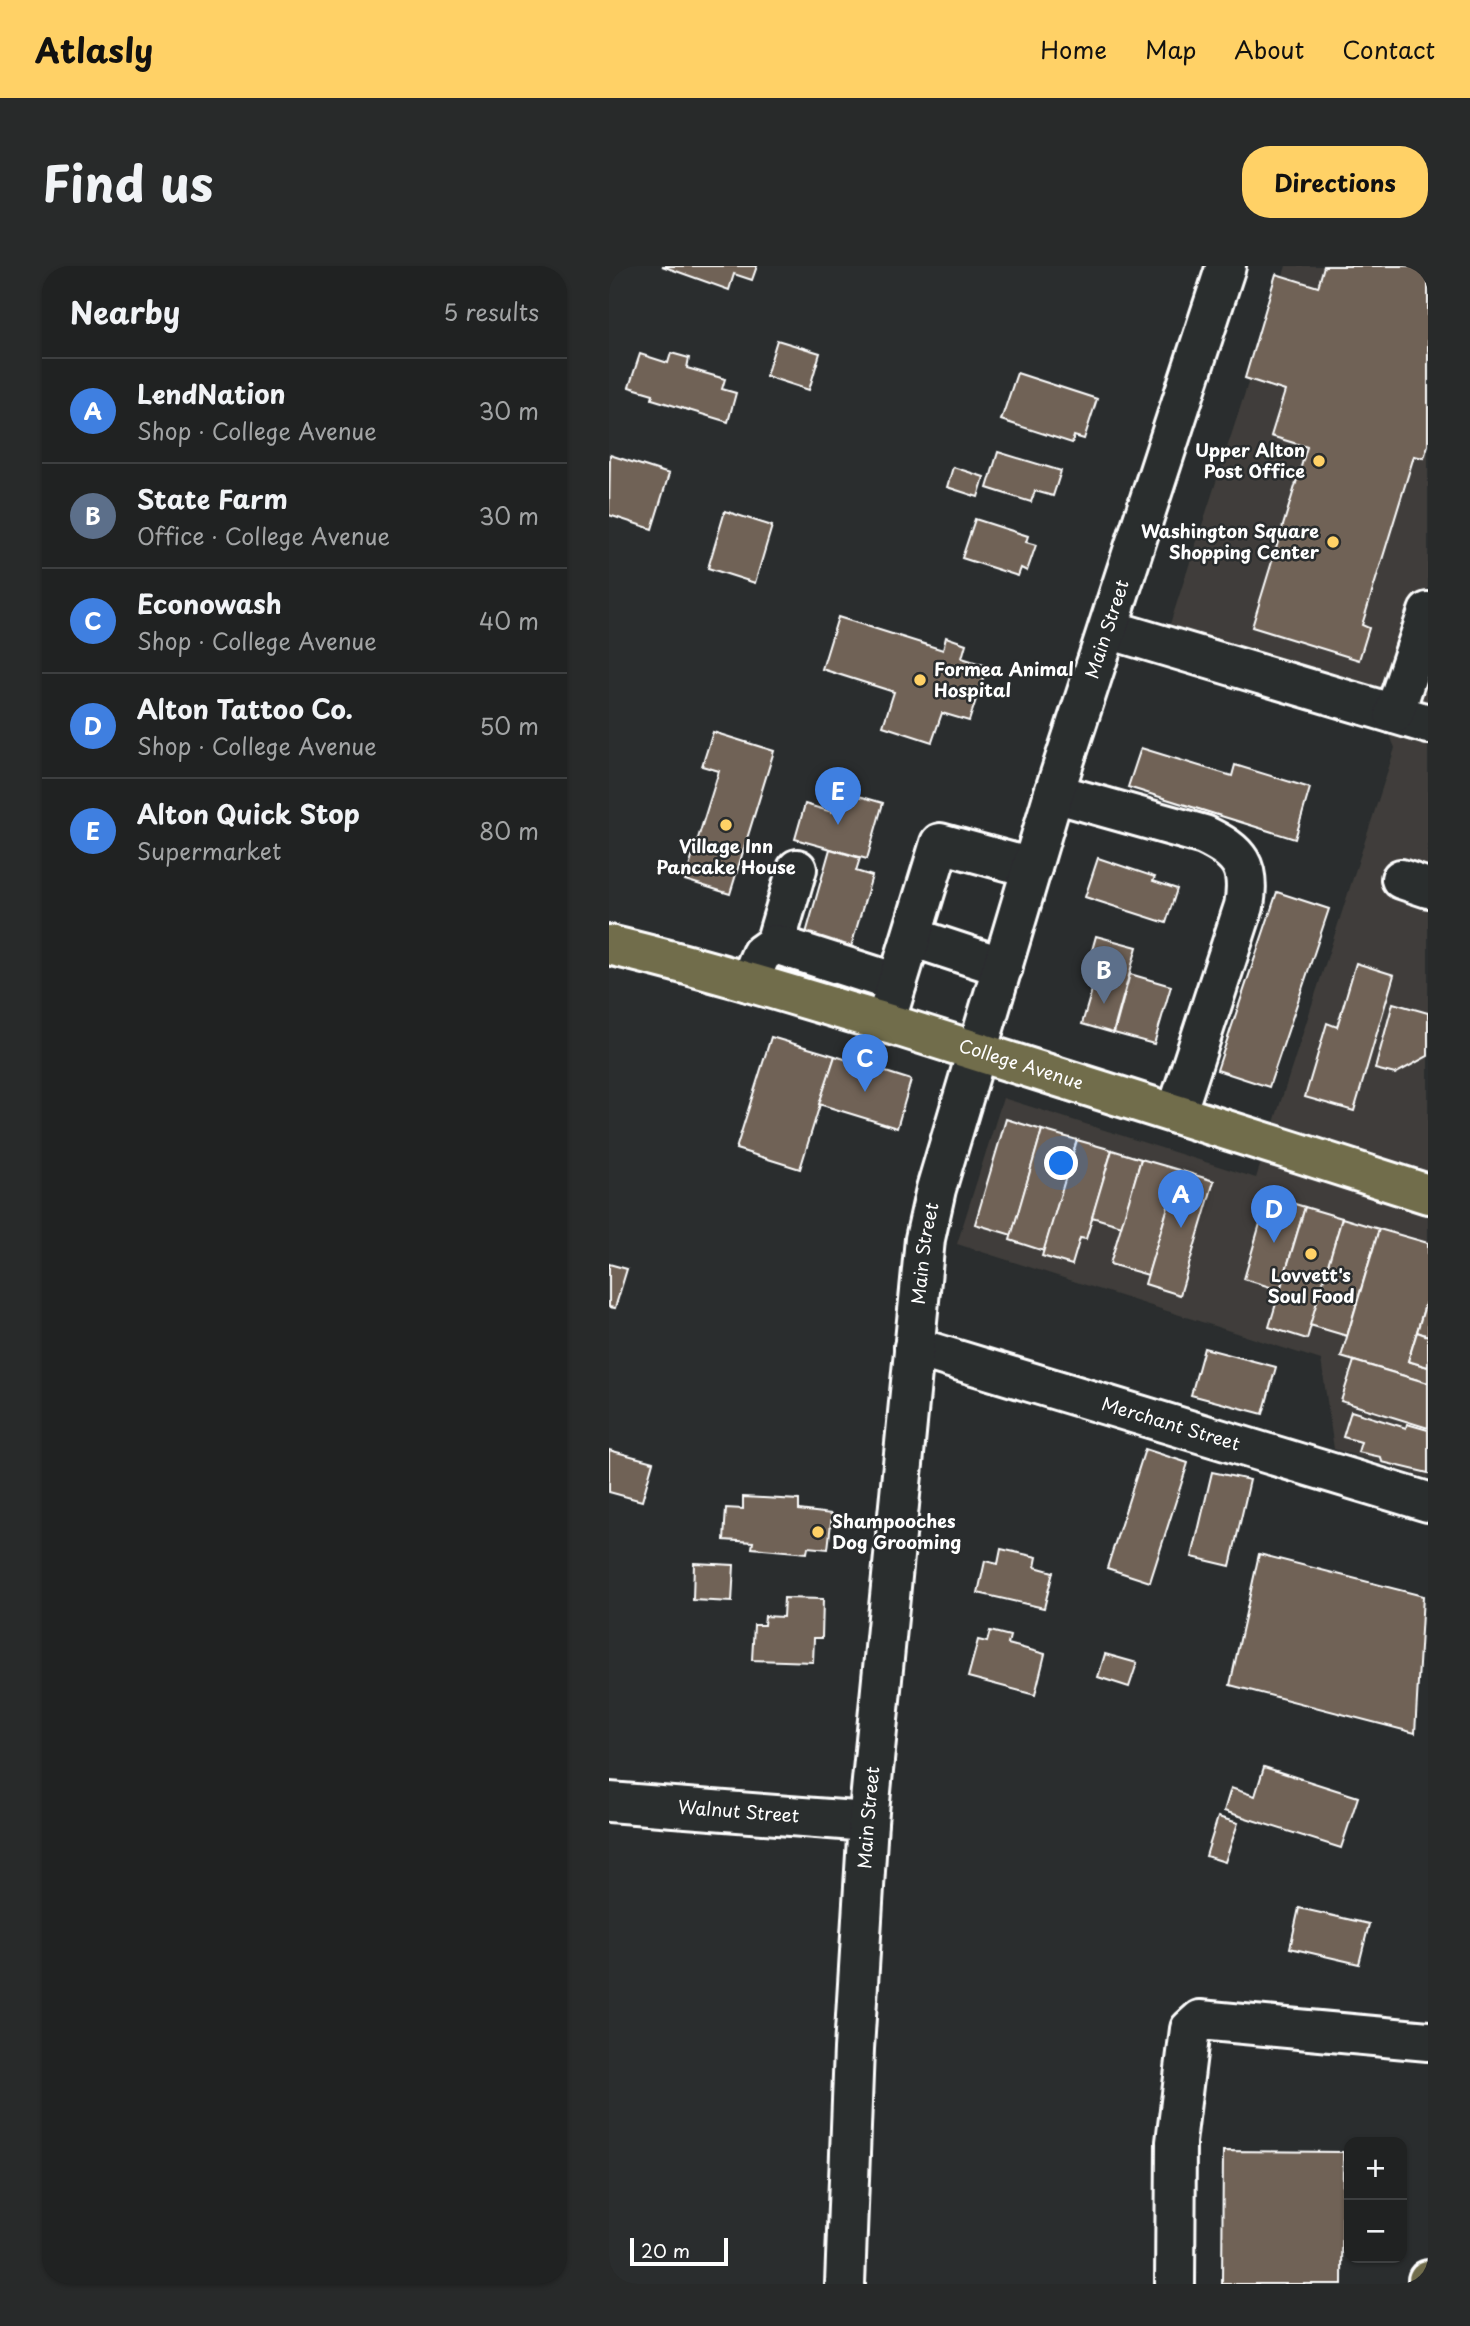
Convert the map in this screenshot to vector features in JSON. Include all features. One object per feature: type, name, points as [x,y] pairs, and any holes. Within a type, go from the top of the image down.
[{"type":"main road","name":"College Avenue","points":[[609,945],[672,960],[885,1023],[1428,1194]]},
{"type":"street","name":"Main Street","points":[[845,2284],[854,2049],[868,1822],[925,1239],[936,1189],[1054,793],[1226,266]]},
{"type":"street","points":[[1108,629],[1411,719],[1428,612]]},
{"type":"street","points":[[1054,793],[1204,835],[1235,853],[1244,870],[1247,887],[1244,906],[1176,1114]]},
{"type":"street","points":[[885,1023],[940,843],[1032,868]]},
{"type":"street","points":[[749,982],[761,954],[775,944],[797,869]]},
{"type":"street","points":[[912,937],[1003,967]]},
{"type":"street","points":[[775,944],[897,983]]},
{"type":"street","name":"Merchant Street","points":[[914,1347],[1428,1503]]},
{"type":"street","name":"Walnut Street","points":[[609,1802],[868,1822]]},
{"type":"street","points":[[1175,2284],[1176,2142],[1190,2029],[1200,2020],[1428,2041]]},
{"type":"shaded area","points":[[1286,266],[1428,266],[1428,1478],[1334,1449],[1321,1360],[957,1244],[1003,1098],[1256,1178],[1395,748],[1373,692],[1170,624]]},
{"type":"building","points":[[662,266],[757,266],[752,280],[734,274],[729,290]]},
{"type":"building","name":"Washington Square Shopping Center","points":[[1324,266],[1428,266],[1428,445],[1424,458],[1414,456],[1362,625],[1369,628],[1359,660],[1252,627],[1307,447],[1271,436],[1285,391],[1245,378],[1276,274],[1318,287]]},
{"type":"building","points":[[777,340],[820,353],[809,390],[766,376]]},
{"type":"building","points":[[671,353],[689,358],[687,368],[725,379],[722,389],[736,393],[728,422],[652,399],[653,394],[629,387],[640,354],[668,363]]},
{"type":"building","points":[[1017,373],[1097,399],[1084,439],[1074,436],[1072,443],[1001,420]]},
{"type":"building","points":[[998,452],[1061,471],[1053,496],[1035,491],[1031,502],[987,488]]},
{"type":"building","points":[[610,455],[669,474],[652,529],[609,515]]},
{"type":"building","points":[[953,467],[984,477],[978,497],[947,487]]},
{"type":"building","points":[[725,511],[772,526],[755,583],[708,568]]},
{"type":"building","points":[[975,519],[1028,536],[1026,542],[1036,545],[1027,571],[1021,568],[1018,576],[962,558]]},
{"type":"building","name":"Formea Animal Hospital","points":[[838,617],[943,650],[946,637],[966,644],[962,658],[987,666],[969,721],[942,713],[932,742],[883,726],[894,692],[822,669]]},
{"type":"building","name":"Village Inn Pancake House","points":[[713,732],[774,751],[730,894],[685,880],[719,771],[702,766]]},
{"type":"building","points":[[1141,748],[1232,776],[1235,765],[1310,788],[1295,839],[1128,787]]},
{"type":"building","points":[[838,790],[883,803],[867,859],[795,839],[805,804],[832,812]]},
{"type":"building","points":[[830,849],[860,858],[856,871],[872,876],[850,950],[805,937]]},
{"type":"building","points":[[1098,858],[1155,877],[1153,881],[1177,889],[1166,923],[1085,897]]},
{"type":"building","points":[[1277,892],[1329,909],[1269,1087],[1217,1070]]},
{"type":"building","points":[[1096,936],[1137,947],[1113,1033],[1082,1024],[1094,983],[1087,968]]},
{"type":"building","points":[[1356,963],[1394,975],[1354,1111],[1305,1097],[1327,1023],[1337,1027]]},
{"type":"building","points":[[1130,974],[1171,986],[1154,1044],[1114,1033]]},
{"type":"building","points":[[1393,1003],[1428,1013],[1428,1056],[1395,1074],[1375,1069]]},
{"type":"building","points":[[771,1037],[835,1056],[800,1169],[736,1149]]},
{"type":"building","points":[[835,1056],[911,1080],[897,1128],[819,1104]]},
{"type":"building","points":[[1006,1119],[1042,1130],[1012,1235],[975,1224]]},
{"type":"building","points":[[1042,1130],[1077,1140],[1044,1251],[1010,1240]]},
{"type":"building","points":[[1077,1140],[1112,1150],[1086,1239],[1080,1238],[1072,1265],[1042,1256]]},
{"type":"building","points":[[1112,1150],[1141,1159],[1122,1226],[1092,1217]]},
{"type":"building","points":[[1141,1159],[1179,1170],[1148,1275],[1110,1264]]},
{"type":"building","points":[[1179,1170],[1214,1181],[1180,1295],[1145,1284]]},
{"type":"building","points":[[1268,1196],[1305,1207],[1280,1290],[1244,1279]]},
{"type":"building","name":"Lovvett's Soul Food","points":[[1305,1207],[1342,1218],[1307,1339],[1269,1327]]},
{"type":"building","points":[[1342,1218],[1379,1229],[1347,1336],[1310,1325]]},
{"type":"building","points":[[1379,1229],[1428,1243],[1428,1295],[1408,1361],[1428,1367],[1428,1383],[1341,1357]]},
{"type":"building","points":[[609,1264],[627,1269],[615,1308],[609,1307]]},
{"type":"building","points":[[1428,1295],[1428,1336],[1417,1332]]},
{"type":"building","points":[[1417,1332],[1428,1336],[1428,1367],[1408,1361]]},
{"type":"building","points":[[1204,1348],[1276,1367],[1263,1414],[1191,1395]]},
{"type":"building","points":[[1354,1361],[1428,1383],[1428,1428],[1341,1401]]},
{"type":"building","points":[[1351,1411],[1406,1428],[1407,1424],[1428,1430],[1428,1473],[1382,1462],[1381,1457],[1358,1452],[1361,1442],[1343,1437]]},
{"type":"building","points":[[1145,1449],[1188,1463],[1150,1582],[1107,1568]]},
{"type":"building","points":[[609,1450],[653,1462],[642,1501],[609,1492]]},
{"type":"building","points":[[1212,1472],[1250,1480],[1230,1566],[1192,1557]]},
{"type":"building","points":[[743,1497],[799,1500],[799,1510],[832,1514],[828,1549],[808,1547],[807,1553],[752,1548],[753,1542],[724,1540],[726,1508],[743,1509]]},
{"type":"building","points":[[1001,1549],[1037,1557],[1035,1567],[1053,1572],[1044,1608],[978,1593],[985,1561],[998,1564]]},
{"type":"building","points":[[1259,1554],[1423,1596],[1415,1733],[1230,1685]]},
{"type":"building","points":[[694,1563],[734,1565],[732,1602],[693,1600]]},
{"type":"building","points":[[784,1598],[823,1599],[822,1638],[814,1638],[813,1662],[752,1660],[754,1625],[764,1625],[765,1616],[783,1617]]},
{"type":"building","points":[[990,1631],[1010,1636],[1008,1644],[1045,1654],[1035,1695],[968,1677],[978,1640],[987,1642]]},
{"type":"building","points":[[1105,1654],[1137,1663],[1129,1687],[1098,1677]]},
{"type":"building","points":[[1264,1767],[1358,1797],[1341,1848],[1224,1811],[1231,1788],[1255,1796]]},
{"type":"building","points":[[1218,1817],[1238,1823],[1225,1862],[1206,1856]]},
{"type":"building","points":[[1299,1908],[1369,1924],[1359,1964],[1290,1948]]},
{"type":"building","points":[[1223,2151],[1343,2152],[1342,2284],[1222,2284]]},
{"type":"place","name":"Upper Alton Post Office","points":[[1319,461]]},
{"type":"place","name":"Washington Square Shopping Center","points":[[1333,542]]},
{"type":"place","name":"Formea Animal Hospital","points":[[920,680]]},
{"type":"place","name":"Village Inn Pancake House","points":[[726,825]]},
{"type":"place","name":"Alton Quick Stop","points":[[838,825]]},
{"type":"place","name":"State Farm","points":[[1104,1004]]},
{"type":"place","name":"Econowash","points":[[865,1092]]},
{"type":"place","name":"LendNation","points":[[1181,1228]]},
{"type":"place","name":"Alton Tattoo Co.","points":[[1274,1243]]},
{"type":"place","name":"Lovvett's Soul Food","points":[[1311,1254]]},
{"type":"place","name":"Shampooches Dog Grooming","points":[[818,1532]]}]
